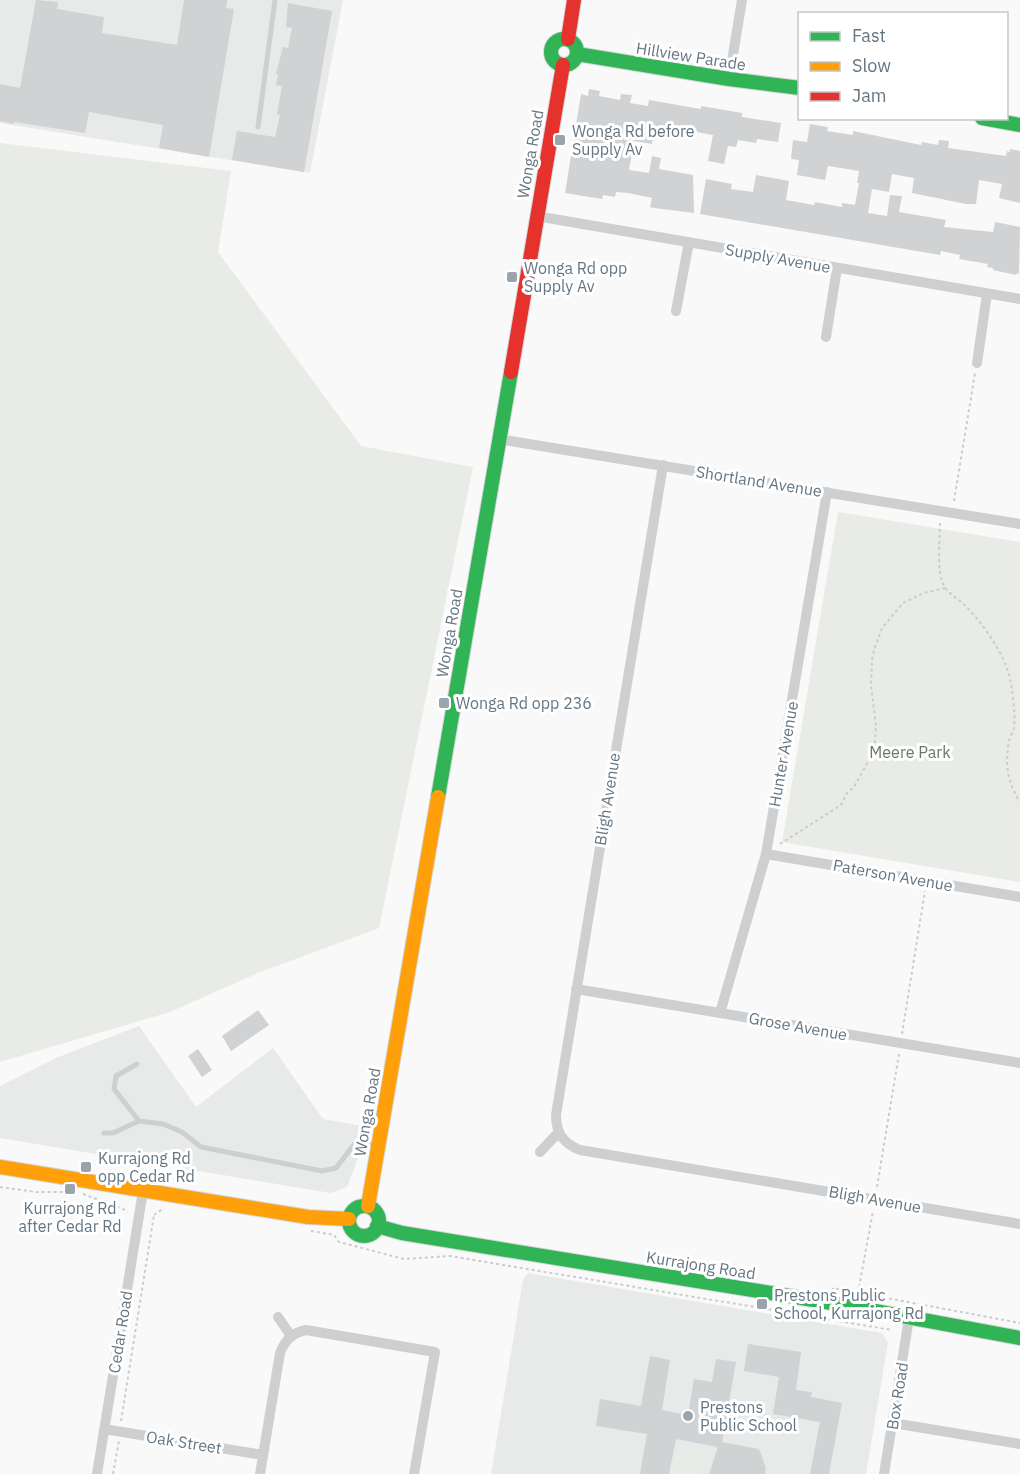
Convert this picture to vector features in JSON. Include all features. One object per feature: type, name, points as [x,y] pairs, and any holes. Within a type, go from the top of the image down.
[{"type":"street","points":[[568,39],[574,0]]},
{"type":"street","points":[[729,79],[742,0]]},
{"type":"street","points":[[568,39],[574,43],[578,54],[574,61],[562,65],[555,61],[551,49],[559,40],[568,39]]},
{"type":"street","name":"Hillview Parade","points":[[578,54],[729,79],[798,88]]},
{"type":"street","name":"Wonga Road","points":[[368,1206],[562,65]]},
{"type":"street","points":[[993,120],[1020,125]]},
{"type":"street","name":"Supply Avenue","points":[[536,216],[1020,299]]},
{"type":"street","points":[[676,311],[689,242]]},
{"type":"street","points":[[826,337],[837,268]]},
{"type":"street","points":[[977,363],[987,294]]},
{"type":"street","name":"Shortland Avenue","points":[[498,439],[1020,524]]},
{"type":"street","name":"Bligh Avenue","points":[[663,465],[556,1115],[558,1133],[570,1146],[579,1150],[1020,1224]]},
{"type":"street","name":"Hunter Avenue","points":[[720,1013],[766,854],[826,492]]},
{"type":"street","name":"Paterson Avenue","points":[[766,854],[1020,897]]},
{"type":"street","name":"Grose Avenue","points":[[576,989],[1020,1063]]},
{"type":"street","points":[[540,1152],[558,1133]]},
{"type":"street","points":[[0,1167],[308,1217],[349,1219]]},
{"type":"street","name":"Cedar Road","points":[[97,1474],[143,1191]]},
{"type":"street","points":[[368,1206],[378,1216],[377,1226],[369,1234],[361,1235],[353,1230],[349,1219],[355,1209],[368,1206]]},
{"type":"street","name":"Kurrajong Road","points":[[377,1226],[402,1233],[1020,1338]]},
{"type":"street","points":[[278,1317],[291,1336]]},
{"type":"street","name":"Box Road","points":[[884,1474],[909,1318]]},
{"type":"street","points":[[260,1474],[280,1353],[291,1336],[301,1331],[311,1330],[435,1352],[414,1474]]},
{"type":"street","points":[[893,1423],[1020,1444]]},
{"type":"street","name":"Oak Street","points":[[104,1429],[263,1455]]},
{"type":"lane","points":[[258,128],[275,0]]},
{"type":"lane","points":[[137,1064],[116,1077],[114,1089],[139,1121]]},
{"type":"lane","points":[[104,1133],[113,1133],[139,1121],[163,1124],[175,1128],[201,1147],[322,1171],[336,1168],[356,1142],[378,1145]]},
{"type":"path","points":[[977,363],[939,551],[945,588],[974,614],[1008,670],[1014,728],[1010,739],[1007,768],[1009,780],[1020,802]]},
{"type":"path","points":[[766,854],[813,821],[841,805],[847,793],[854,787],[874,751],[876,726],[871,686],[872,661],[882,628],[903,603],[924,593],[945,588]]},
{"type":"path","points":[[904,1027],[926,891]]},
{"type":"path","points":[[877,1186],[900,1051]]},
{"type":"path","points":[[0,1186],[36,1192],[73,1192]]},
{"type":"path","points":[[82,1194],[127,1211]]},
{"type":"path","points":[[858,1293],[873,1211]]},
{"type":"path","points":[[113,1474],[154,1215]]},
{"type":"path","points":[[304,1230],[334,1235],[339,1242],[404,1259],[450,1257],[892,1330]]},
{"type":"path","points":[[833,1288],[1020,1323]]},
{"type":"shaded area","points":[[0,0],[343,0],[310,173],[0,123]]},
{"type":"shaded area","points":[[139,1026],[196,1107],[273,1048],[323,1119],[363,1126],[358,1158],[347,1187],[331,1193],[0,1138],[0,1086],[56,1058]]},
{"type":"shaded area","name":"Prestons Public School","points":[[528,1273],[882,1333],[888,1342],[866,1474],[491,1474],[523,1280]]},
{"type":"green space","points":[[0,143],[231,171],[218,252],[361,446],[473,467],[379,928],[258,973],[170,1012],[0,1062]]},
{"type":"green space","name":"Meere Park","points":[[838,512],[1020,542],[1020,882],[782,842]]},
{"type":"green space","points":[[676,1445],[703,1450],[699,1474],[671,1474]]},
{"type":"building","points":[[36,0],[58,2],[57,9],[104,17],[102,33],[177,45],[184,0],[227,0],[226,8],[234,9],[209,157],[159,148],[163,125],[89,112],[85,133],[0,121],[0,84],[20,88]]},
{"type":"building","points":[[288,3],[332,11],[304,172],[232,160],[237,131],[275,137],[280,115],[277,114],[282,86],[276,85],[278,75],[276,74],[283,47],[288,48],[292,28],[286,27]]},
{"type":"building","points":[[589,89],[600,91],[599,96],[620,100],[621,94],[632,95],[630,103],[648,106],[649,100],[701,109],[701,106],[742,113],[742,117],[781,123],[778,142],[757,139],[756,143],[738,140],[736,147],[728,146],[724,164],[708,161],[713,135],[691,131],[691,138],[654,131],[652,144],[634,141],[629,170],[649,173],[652,156],[661,158],[659,169],[693,175],[694,213],[650,207],[652,198],[628,193],[616,192],[615,197],[603,195],[602,199],[565,193],[581,94],[588,96]]},
{"type":"building","points":[[810,124],[828,127],[827,131],[853,135],[853,131],[921,145],[922,142],[938,145],[939,140],[949,141],[948,148],[1006,156],[1010,149],[1020,151],[1020,203],[999,198],[1002,184],[979,180],[976,204],[966,204],[912,193],[914,178],[892,174],[889,192],[872,189],[868,213],[887,216],[890,195],[902,196],[899,212],[946,220],[944,227],[993,232],[995,222],[1020,227],[1019,274],[993,270],[987,267],[988,264],[959,259],[960,255],[941,251],[940,255],[700,214],[706,179],[732,184],[731,189],[753,192],[756,175],[789,181],[786,200],[814,205],[815,202],[842,207],[842,203],[855,205],[859,171],[828,166],[825,180],[797,175],[799,160],[791,159],[793,140],[807,142]]},
{"type":"building","points":[[258,1010],[269,1025],[231,1051],[222,1036]]},
{"type":"building","points":[[198,1049],[212,1070],[202,1077],[188,1056]]},
{"type":"building","points":[[748,1344],[801,1352],[796,1390],[812,1392],[811,1397],[842,1403],[829,1474],[810,1474],[820,1422],[773,1414],[779,1377],[744,1371]]},
{"type":"building","points":[[650,1356],[670,1360],[662,1410],[688,1415],[694,1379],[712,1382],[716,1359],[736,1362],[722,1442],[759,1449],[766,1468],[765,1474],[709,1474],[718,1447],[676,1439],[669,1474],[640,1474],[647,1434],[596,1426],[600,1399],[641,1406]]},
{"type":"traffic: fast","points":[[564,39],[573,43],[577,52],[573,61],[564,65],[555,61],[551,52],[555,43],[564,39]]},
{"type":"traffic: fast","points":[[577,54],[798,88]]},
{"type":"traffic: fast","points":[[993,120],[1020,125]]},
{"type":"traffic: fast","points":[[438,797],[511,372]]},
{"type":"traffic: fast","points":[[364,1206],[374,1211],[379,1221],[374,1231],[364,1236],[354,1231],[349,1221],[354,1211],[364,1206]]},
{"type":"traffic: fast","points":[[377,1226],[402,1233],[832,1303],[1020,1338]]},
{"type":"traffic: slow","points":[[368,1206],[438,797]]},
{"type":"traffic: slow","points":[[0,1167],[308,1217],[349,1219]]},
{"type":"traffic: jam","points":[[568,39],[574,0]]},
{"type":"traffic: jam","points":[[511,372],[563,65]]},
{"type":"place","name":"Wonga Rd before Supply Av","points":[[560,140]]},
{"type":"place","name":"Wonga Rd opp Supply Av","points":[[512,277]]},
{"type":"place","name":"Wonga Rd opp 236","points":[[444,703]]},
{"type":"place","name":"Kurrajong Rd opp Cedar Rd","points":[[86,1167]]},
{"type":"place","name":"Kurrajong Rd after Cedar Rd","points":[[70,1189]]},
{"type":"place","name":"Prestons Public School, Kurrajong Rd","points":[[762,1304]]},
{"type":"place","name":"Prestons Public School","points":[[688,1416]]}]
